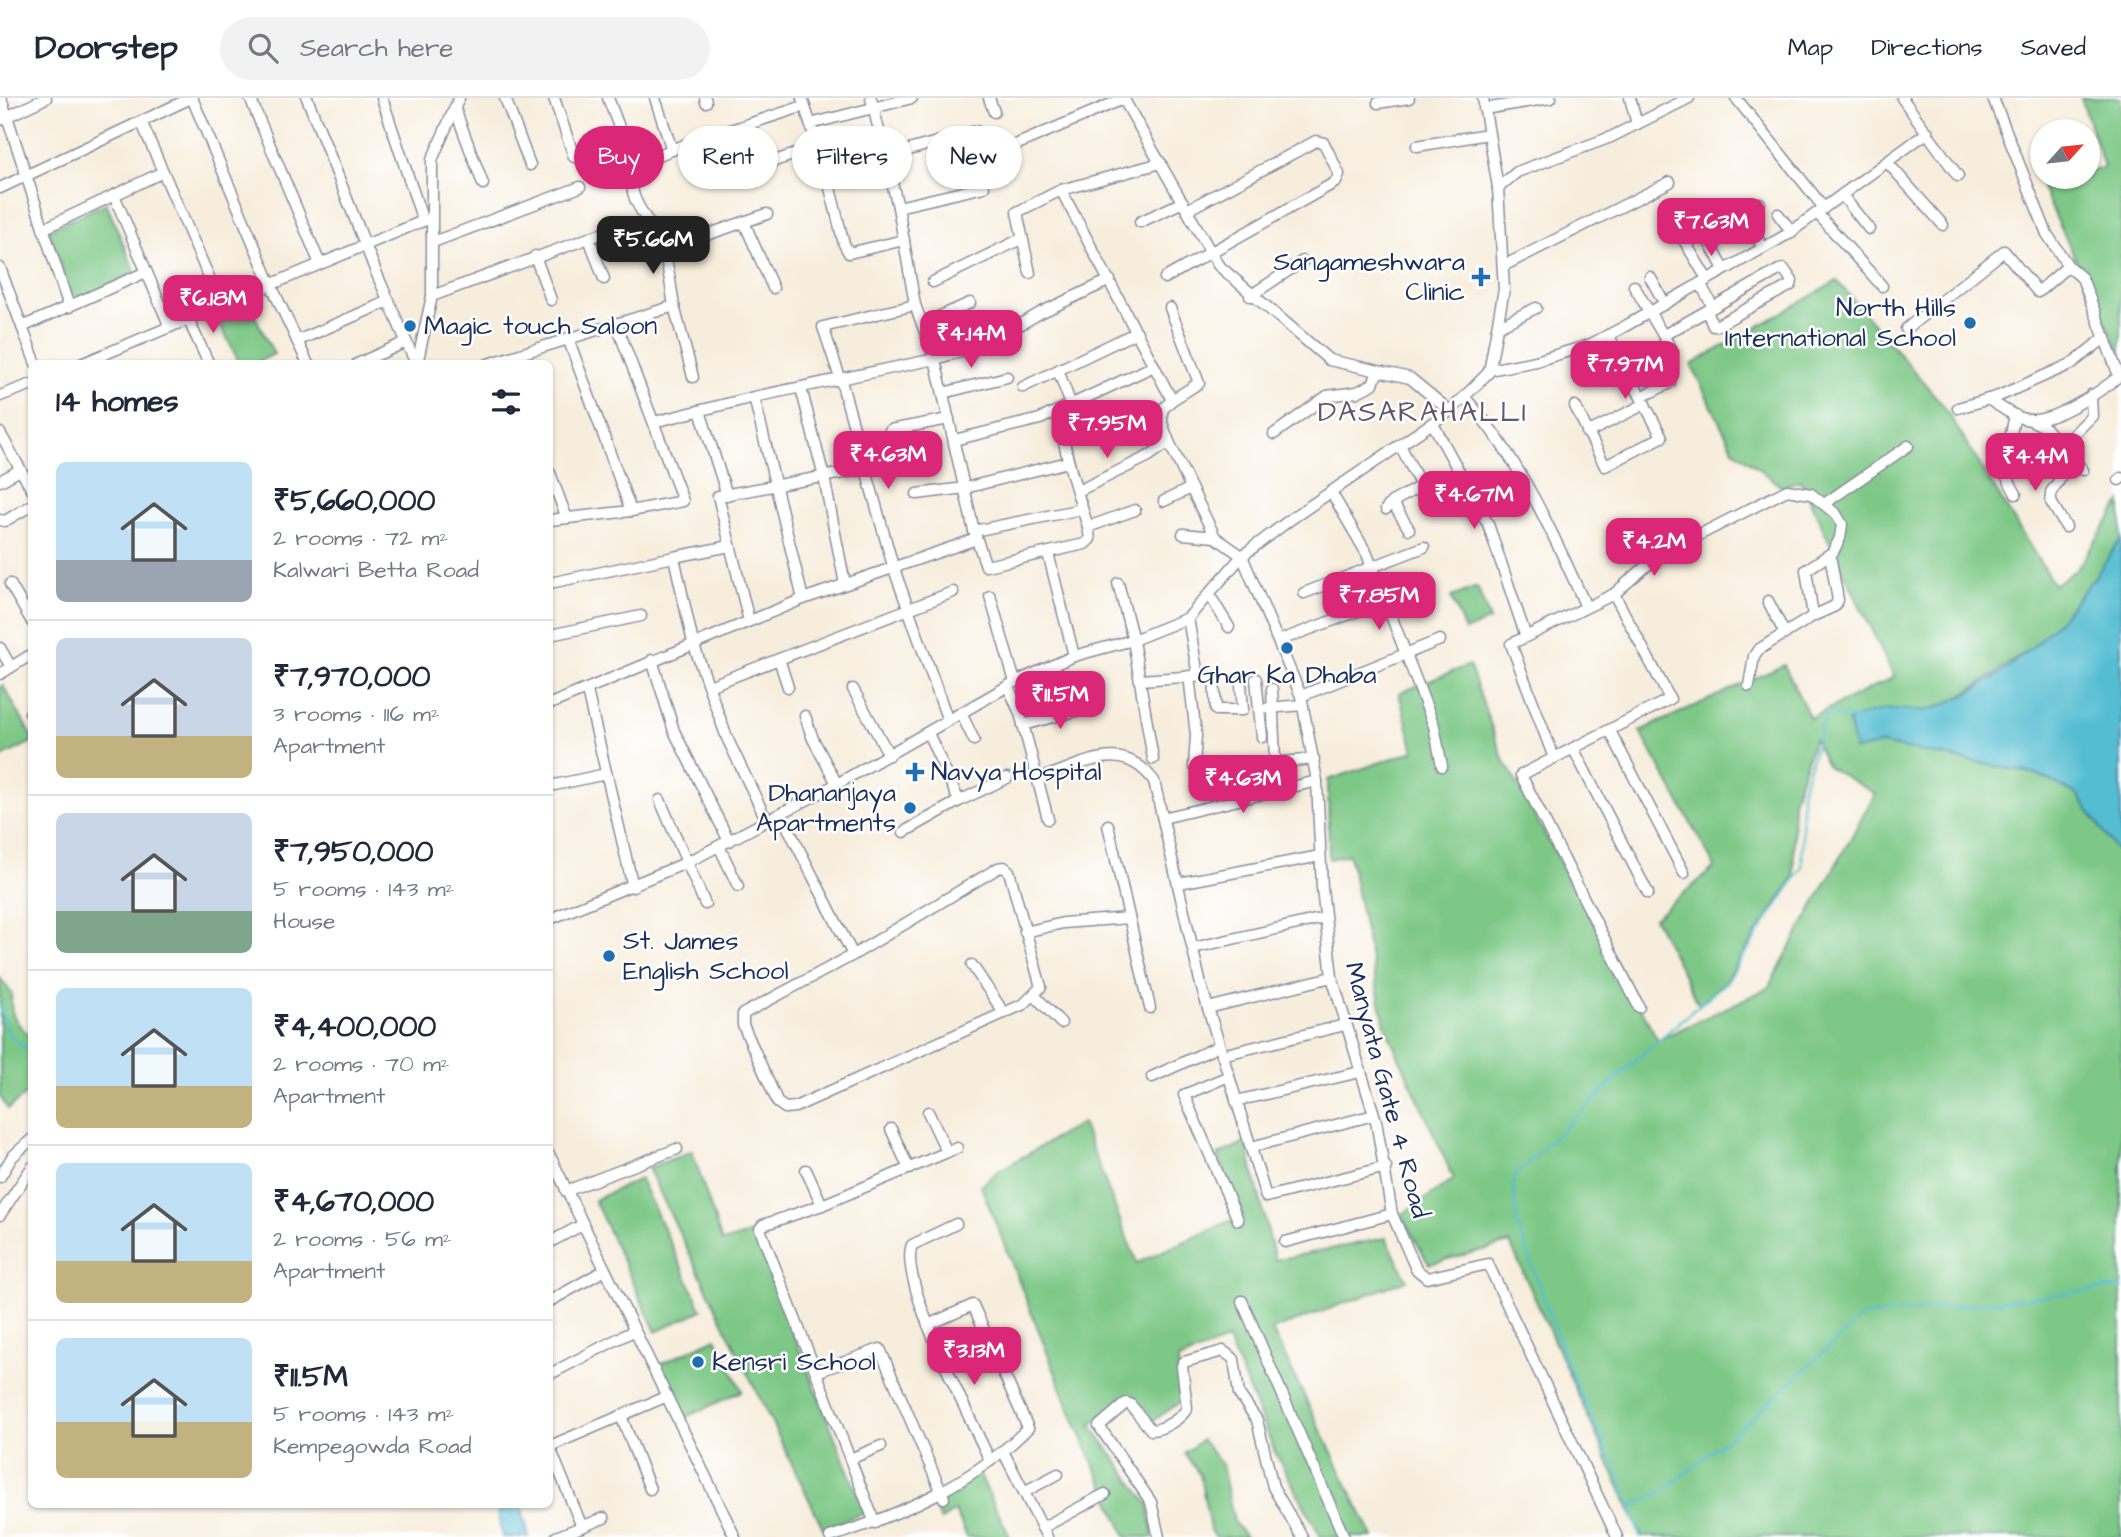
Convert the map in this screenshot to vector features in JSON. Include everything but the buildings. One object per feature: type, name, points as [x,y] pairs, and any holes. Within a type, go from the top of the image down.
[{"type":"street","points":[[1,98],[3,118],[26,176],[69,307]]},
{"type":"street","points":[[3,118],[46,98]]},
{"type":"street","points":[[0,188],[192,98],[271,285],[306,360]]},
{"type":"street","points":[[250,98],[320,264]]},
{"type":"street","points":[[307,98],[365,245],[415,360]]},
{"type":"street","points":[[382,98],[428,219],[433,242],[432,296],[418,360]]},
{"type":"street","points":[[505,98],[530,165]]},
{"type":"street","points":[[554,98],[574,157]]},
{"type":"street","points":[[608,98],[619,126]]},
{"type":"street","points":[[654,98],[672,150]]},
{"type":"street","points":[[693,377],[674,306],[663,250],[632,195],[631,180],[638,163],[803,102],[810,124],[872,103],[912,98]]},
{"type":"street","points":[[989,98],[994,112]]},
{"type":"street","points":[[1022,142],[1123,98],[1217,265],[1250,296],[1329,360],[1409,378],[1450,411]]},
{"type":"street","points":[[1378,103],[1409,98]]},
{"type":"street","points":[[553,918],[688,862],[837,784],[1012,684],[1074,656],[1133,640],[1188,618],[1242,556],[1450,411],[1489,370],[1504,289],[1498,188],[1484,103],[1551,98]]},
{"type":"street","points":[[1630,98],[1637,124]]},
{"type":"street","points":[[1736,98],[1881,286]]},
{"type":"street","points":[[1902,98],[1958,176]]},
{"type":"street","points":[[1993,98],[2047,234],[2068,266],[2082,278],[2120,378],[2050,416],[2032,421]]},
{"type":"street","points":[[1498,188],[1517,172],[1637,124],[1683,99]]},
{"type":"street","points":[[428,219],[432,160],[457,102]]},
{"type":"street","points":[[457,102],[483,184]]},
{"type":"street","points":[[872,103],[877,126]]},
{"type":"street","points":[[141,121],[221,305]]},
{"type":"street","points":[[1489,370],[1536,361],[1608,335],[1652,312],[1791,232],[1928,132]]},
{"type":"street","points":[[1417,146],[1488,134]]},
{"type":"street","points":[[1140,222],[1185,206],[1315,141],[1324,143],[1339,174],[1336,183],[1165,278]]},
{"type":"street","points":[[1887,162],[1943,225]]},
{"type":"street","points":[[1030,273],[1017,212],[1061,190],[1161,163]]},
{"type":"street","points":[[43,229],[163,172]]},
{"type":"street","points":[[1503,267],[1670,182]]},
{"type":"street","points":[[433,242],[575,189]]},
{"type":"street","points":[[829,189],[844,244],[849,253],[904,240]]},
{"type":"street","points":[[893,189],[915,305],[935,359],[975,535],[986,566],[1088,542],[1088,527],[1068,463],[1063,414],[1071,405]]},
{"type":"street","points":[[898,207],[975,189]]},
{"type":"street","points":[[1061,190],[1172,400]]},
{"type":"street","points":[[114,195],[170,327]]},
{"type":"street","points":[[1842,195],[1869,229]]},
{"type":"street","points":[[1686,243],[1760,203]]},
{"type":"street","points":[[1743,212],[1763,248]]},
{"type":"street","points":[[663,250],[767,214]]},
{"type":"street","points":[[1778,214],[1791,232]]},
{"type":"street","points":[[94,360],[428,219]]},
{"type":"street","points":[[744,222],[773,288]]},
{"type":"street","points":[[432,296],[612,230]]},
{"type":"street","points":[[1664,335],[1710,309],[1779,270],[1784,269],[1792,281],[1791,285],[1713,326],[1710,309],[1703,281],[1679,232]]},
{"type":"street","points":[[1704,233],[1724,269]]},
{"type":"street","points":[[589,238],[604,279]]},
{"type":"street","points":[[933,282],[1021,239]]},
{"type":"street","points":[[1906,329],[2004,251],[2038,292],[2068,266]]},
{"type":"street","points":[[535,256],[551,300]]},
{"type":"street","points":[[1250,296],[1303,261]]},
{"type":"street","points":[[0,268],[34,360]]},
{"type":"street","points":[[22,327],[146,272]]},
{"type":"street","points":[[1650,277],[1665,304]]},
{"type":"street","points":[[654,422],[754,397],[841,381],[935,359],[986,344],[1040,313],[1110,280]]},
{"type":"street","points":[[1634,286],[1652,312],[1673,352]]},
{"type":"street","points":[[297,341],[389,301]]},
{"type":"street","points":[[922,324],[970,303]]},
{"type":"street","points":[[915,305],[822,327],[841,381],[893,566],[948,721]]},
{"type":"street","points":[[511,360],[568,338],[674,306]]},
{"type":"street","points":[[1497,327],[1536,307]]},
{"type":"street","points":[[1170,308],[1199,383],[1172,400],[1162,410],[1162,423],[1215,537],[1242,556]]},
{"type":"street","points":[[188,319],[207,360]]},
{"type":"street","points":[[553,519],[631,511],[683,501],[616,323]]},
{"type":"street","points":[[1023,387],[1137,332]]},
{"type":"street","points":[[1575,406],[1605,466],[1662,437],[1608,335]]},
{"type":"street","points":[[1958,408],[1988,399],[2071,365],[2106,337]]},
{"type":"street","points":[[568,338],[631,511]]},
{"type":"street","points":[[366,360],[406,342]]},
{"type":"street","points":[[1587,433],[1670,383],[1660,363]]},
{"type":"street","points":[[954,440],[1040,419],[1154,366]]},
{"type":"street","points":[[1058,370],[1071,405]]},
{"type":"street","points":[[1274,434],[1327,396],[1357,392],[1373,384],[1377,371]]},
{"type":"street","points":[[943,393],[1007,377]]},
{"type":"street","points":[[0,396],[28,386]]},
{"type":"street","points":[[801,388],[824,477],[845,584]]},
{"type":"street","points":[[2072,436],[2092,416],[2091,395]]},
{"type":"street","points":[[754,397],[778,486],[803,599]]},
{"type":"street","points":[[1464,397],[1499,443],[1529,493],[1561,551],[1586,607]]},
{"type":"street","points":[[1988,399],[2015,415],[2043,426],[2083,470]]},
{"type":"street","points":[[700,411],[727,495]]},
{"type":"street","points":[[2015,415],[2003,470],[2016,494]]},
{"type":"street","points":[[890,430],[949,419]]},
{"type":"street","points":[[1433,424],[1488,524],[1525,634]]},
{"type":"street","points":[[0,433],[28,484]]},
{"type":"street","points":[[1078,491],[1149,456],[1169,442]]},
{"type":"street","points":[[1400,445],[1421,486],[1389,506],[1409,528]]},
{"type":"street","points":[[1824,504],[1908,446]]},
{"type":"street","points":[[2064,450],[2064,465],[2060,480],[2051,492],[2051,502],[2066,527]]},
{"type":"street","points":[[917,494],[965,488],[1068,463]]},
{"type":"street","points":[[749,621],[718,496],[865,469]]},
{"type":"street","points":[[0,481],[20,470]]},
{"type":"street","points":[[553,482],[565,516]]},
{"type":"street","points":[[1164,501],[1191,488]]},
{"type":"street","points":[[1554,758],[1507,641],[1614,594],[1658,556],[1787,490],[1811,494],[1836,514],[1842,524],[1838,543],[1830,555],[1806,570],[1813,616]]},
{"type":"street","points":[[1331,492],[1372,567],[1404,655],[1434,726],[1443,766]]},
{"type":"street","points":[[0,520],[5,521],[28,507]]},
{"type":"street","points":[[553,703],[803,599],[975,535],[1082,509]]},
{"type":"street","points":[[1088,527],[1135,510]]},
{"type":"street","points":[[1183,534],[1215,537]]},
{"type":"street","points":[[553,582],[730,546]]},
{"type":"street","points":[[1304,593],[1424,547]]},
{"type":"street","points":[[1048,552],[1074,656]]},
{"type":"street","points":[[1749,686],[1754,656],[1758,650],[1813,616],[1835,606],[1838,600],[1830,555]]},
{"type":"street","name":"Manyata Gate 4 Road","points":[[1242,556],[1302,701],[1317,781],[1324,918],[1332,977],[1374,1115],[1386,1167],[1392,1214],[1416,1269],[1427,1278],[1488,1264],[1617,1537]]},
{"type":"street","points":[[674,557],[694,643],[727,738],[767,821]]},
{"type":"street","points":[[1118,583],[1133,640],[1153,759]]},
{"type":"street","points":[[10,584],[28,615]]},
{"type":"street","points":[[709,686],[953,592]]},
{"type":"street","points":[[1209,594],[1229,627]]},
{"type":"street","points":[[1614,594],[1671,699],[1521,775],[1639,1007]]},
{"type":"street","points":[[990,596],[1048,819]]},
{"type":"street","points":[[1768,600],[1785,634]]},
{"type":"street","points":[[1278,641],[1385,601]]},
{"type":"street","points":[[553,634],[641,616]]},
{"type":"street","points":[[1188,618],[1194,676],[1194,766]]},
{"type":"street","points":[[1259,709],[1302,701],[1440,640]]},
{"type":"street","points":[[0,648],[11,667]]},
{"type":"street","points":[[0,674],[28,656]]},
{"type":"street","points":[[779,659],[788,687]]},
{"type":"street","points":[[652,660],[674,731],[724,843],[738,886]]},
{"type":"street","points":[[1140,680],[1194,676],[1214,679],[1216,710],[1243,710],[1241,685]]},
{"type":"street","points":[[1256,680],[1262,737]]},
{"type":"street","points":[[853,689],[889,755]]},
{"type":"street","points":[[1272,689],[1275,762]]},
{"type":"street","points":[[587,691],[633,887]]},
{"type":"street","points":[[1023,725],[1088,708]]},
{"type":"street","points":[[961,713],[974,740]]},
{"type":"street","points":[[805,716],[813,739],[837,784]]},
{"type":"street","points":[[1610,731],[1684,873]]},
{"type":"street","points":[[928,733],[959,801]]},
{"type":"street","points":[[1573,748],[1648,893]]},
{"type":"street","points":[[1037,779],[1094,760],[1118,756],[1144,767],[1154,781],[1208,1008],[1266,1197],[1386,1167]]},
{"type":"street","points":[[1231,767],[1314,759]]},
{"type":"street","points":[[553,785],[606,774]]},
{"type":"street","points":[[904,832],[1007,778]]},
{"type":"street","points":[[1163,818],[1317,781]]},
{"type":"street","points":[[660,800],[705,904]]},
{"type":"street","points":[[781,814],[853,955]]},
{"type":"street","points":[[1108,825],[1150,1007]]},
{"type":"street","points":[[1179,883],[1320,856]]},
{"type":"street","points":[[998,867],[1009,871],[1025,932],[1041,986],[1035,996],[1004,1013],[795,1107],[785,1108],[778,1103],[743,1026],[743,1014],[853,955],[998,867]]},
{"type":"street","points":[[1025,932],[1063,923],[1129,918]]},
{"type":"street","points":[[1193,948],[1324,918]]},
{"type":"street","points":[[972,965],[1004,1013]]},
{"type":"street","points":[[1208,1008],[1332,977]]},
{"type":"street","points":[[1035,996],[1061,1023]]},
{"type":"street","points":[[1152,1077],[1221,1051],[1345,1025]]},
{"type":"street","points":[[1236,1101],[1360,1072]]},
{"type":"street","points":[[1228,1076],[1184,1095],[1238,1220]]},
{"type":"street","points":[[875,1523],[760,1229],[763,1225],[822,1205],[952,1150],[928,1112]]},
{"type":"street","points":[[1251,1147],[1374,1115]]},
{"type":"street","points":[[891,1129],[909,1169]]},
{"type":"street","points":[[0,1177],[12,1157],[28,1143]]},
{"type":"street","points":[[566,1191],[677,1149]]},
{"type":"street","points":[[553,1163],[603,1271],[735,1537]]},
{"type":"street","points":[[806,1170],[822,1205]]},
{"type":"street","points":[[0,1215],[28,1173]]},
{"type":"street","points":[[1285,1242],[1392,1214]]},
{"type":"street","points":[[956,1224],[918,1241],[909,1252],[914,1282],[928,1325],[990,1461]]},
{"type":"street","points":[[553,1240],[582,1225]]},
{"type":"street","points":[[553,1299],[603,1271]]},
{"type":"street","points":[[1242,1301],[1344,1537]]},
{"type":"street","points":[[830,1537],[875,1523],[942,1494],[1004,1452],[1028,1428],[973,1305],[928,1325]]},
{"type":"street","points":[[553,1372],[633,1331]]},
{"type":"street","points":[[817,1372],[880,1349],[942,1494]]},
{"type":"street","points":[[1159,1537],[1151,1502],[1099,1426],[1126,1403],[1130,1404],[1152,1430],[1158,1430],[1184,1413],[1187,1408],[1182,1366],[1184,1362],[1223,1351],[1234,1359],[1239,1394],[1257,1420],[1273,1487],[1302,1537]]},
{"type":"street","points":[[553,1446],[666,1396]]},
{"type":"street","points":[[621,1416],[650,1489]]},
{"type":"street","points":[[850,1459],[881,1446]]},
{"type":"street","points":[[1004,1452],[1044,1533],[1105,1494]]},
{"type":"street","points":[[553,1454],[582,1527]]},
{"type":"street","points":[[1024,1492],[1058,1474]]},
{"type":"street","points":[[556,1537],[604,1518]]},
{"type":"green space","points":[[2081,98],[2121,98],[2121,355],[2042,189],[2100,189],[2100,168],[2104,167],[2100,155],[2100,119],[2088,119]]},
{"type":"green space","points":[[106,203],[135,272],[73,302],[48,230]]},
{"type":"green space","points":[[1837,281],[1943,405],[2054,585],[2077,569],[2121,502],[2121,539],[2101,569],[2044,639],[1961,697],[1928,711],[1901,709],[1855,750],[1882,744],[2037,774],[2077,794],[2121,857],[2121,1537],[1642,1537],[1510,1243],[1429,1264],[1401,1215],[1454,1179],[1385,1026],[1349,854],[1329,859],[1328,780],[1414,751],[1399,693],[1469,665],[1502,756],[1658,1040],[1768,988],[1875,794],[1827,766],[1814,739],[1793,801],[1794,877],[1725,981],[1699,1005],[1654,918],[1715,867],[1640,731],[1784,665],[1810,718],[1894,677],[1800,480],[1782,487],[1733,449],[1691,365]]},
{"type":"green space","points":[[246,298],[274,354],[262,360],[238,360],[215,314]]},
{"type":"green space","points":[[1477,587],[1490,620],[1465,631],[1451,597]]},
{"type":"green space","points":[[3,685],[28,730],[28,744],[0,758],[0,687]]},
{"type":"green space","points":[[0,978],[12,994],[11,1007],[15,1018],[28,1034],[28,1092],[8,1109],[0,1097]]},
{"type":"green space","points":[[1082,1123],[1137,1263],[1243,1215],[1218,1155],[1246,1142],[1275,1260],[1386,1238],[1407,1280],[1272,1330],[1373,1537],[1321,1537],[1274,1450],[1228,1340],[1178,1360],[1180,1402],[1150,1423],[1128,1396],[1091,1425],[1148,1504],[1154,1537],[1126,1537],[1073,1417],[981,1186],[998,1171]]},
{"type":"green space","points":[[692,1151],[722,1242],[753,1233],[865,1513],[823,1528],[648,1168]]},
{"type":"green space","points":[[640,1179],[702,1310],[656,1332],[594,1200]]},
{"type":"green space","points":[[716,1338],[742,1391],[684,1418],[659,1365]]},
{"type":"green space","points":[[1202,1440],[1222,1465],[1234,1522],[1246,1537],[1216,1537],[1210,1529],[1200,1475],[1184,1453]]},
{"type":"green space","points":[[978,1472],[1010,1537],[967,1537],[955,1511],[941,1520],[930,1500]]},
{"type":"water","points":[[2121,539],[2121,857],[2077,794],[2037,774],[1882,744],[1855,750],[1848,721],[1886,710],[1932,709],[1961,697],[2015,662],[2062,616]]},
{"type":"water","points":[[497,1508],[522,1508],[529,1537],[502,1537]]},
{"type":"waterway","points":[[1640,1537],[1626,1492],[1567,1364],[1517,1223],[1513,1177],[1630,1065],[1727,981],[1802,868],[1802,789],[1826,714],[1857,719]]},
{"type":"waterway","points":[[0,1008],[8,1033],[28,1050]]},
{"type":"waterway","points":[[1631,1506],[1662,1492],[1746,1423],[1862,1317],[2121,1287]]},
{"type":"place","name":"Sangameshwara Clinic","points":[[1481,277]]},
{"type":"place","name":"North Hills International School","points":[[1970,323]]},
{"type":"place","name":"Magic touch Saloon","points":[[410,326]]},
{"type":"place","name":"Ghar Ka Dhaba","points":[[1287,648]]},
{"type":"place","name":"Navya Hospital","points":[[915,772]]},
{"type":"place","name":"Dhananjaya Apartments","points":[[910,808]]},
{"type":"place","name":"St. James English School","points":[[609,956]]},
{"type":"place","name":"Kensri School","points":[[698,1362]]},
{"type":"district","name":"DASARAHALLI","points":[[1423,412]]}]
